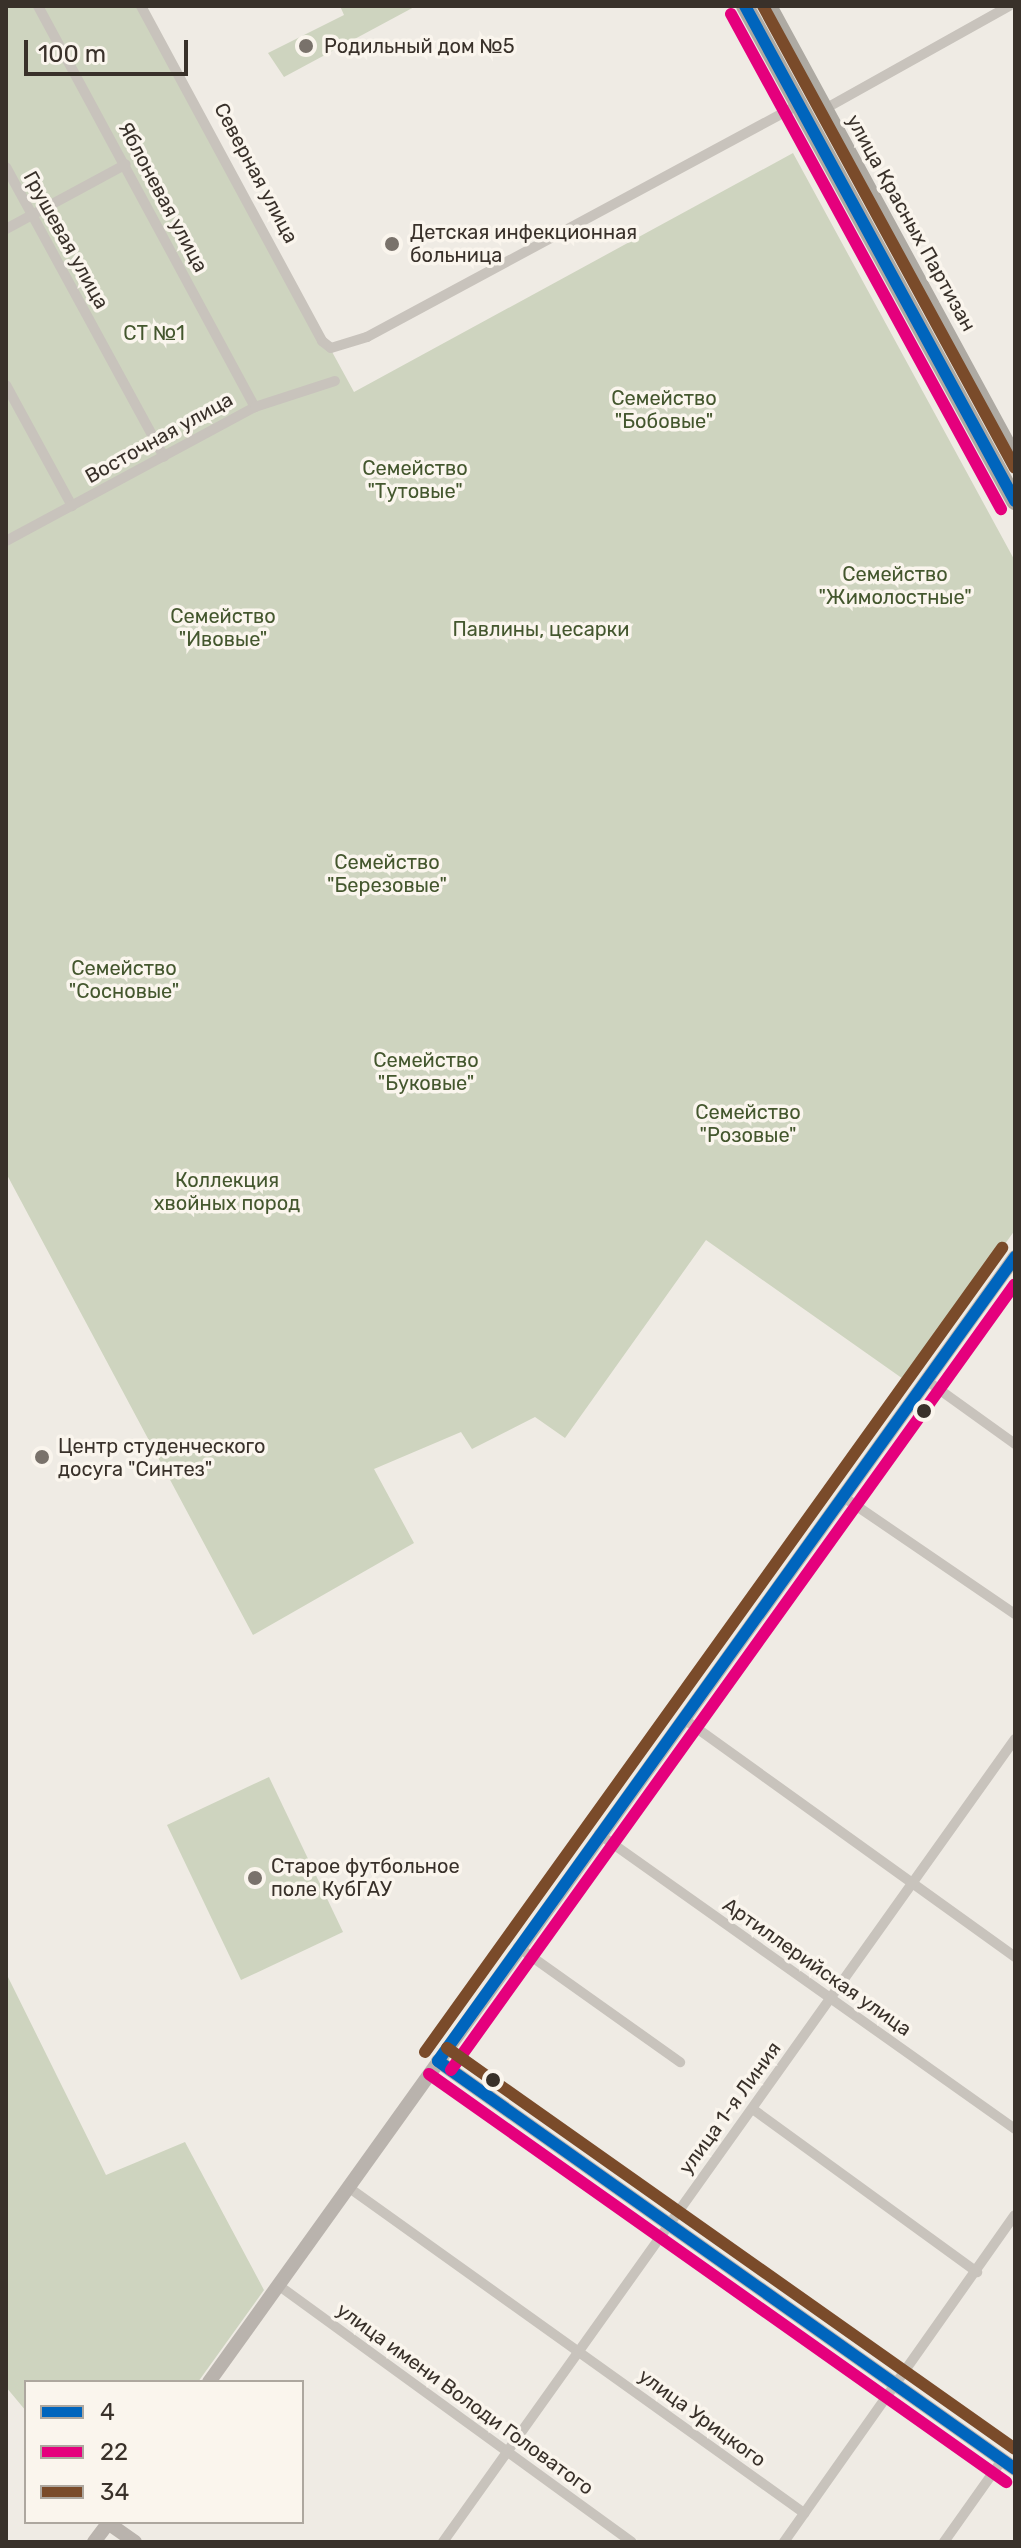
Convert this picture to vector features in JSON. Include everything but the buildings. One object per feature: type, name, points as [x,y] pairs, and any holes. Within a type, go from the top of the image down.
[{"type":"highway","name":"улица Красных Партизан","points":[[745,6],[1015,501]]},
{"type":"highway","name":"улица Красных Партизан","points":[[768,6],[1015,460]]},
{"type":"main road","points":[[210,2380],[842,1496],[1012,1266]]},
{"type":"main road","points":[[438,2061],[1015,2469]]},
{"type":"main road","points":[[94,2542],[108,2524]]},
{"type":"main road","points":[[110,2524],[135,2542]]},
{"type":"street","name":"Яблоневая улица","points":[[38,6],[255,407]]},
{"type":"street","name":"Северная улица","points":[[141,6],[322,341],[341,347],[802,112]]},
{"type":"street","points":[[802,112],[1009,6]]},
{"type":"street","points":[[802,112],[820,102]]},
{"type":"street","points":[[6,229],[126,164]]},
{"type":"street","name":"Грушевая улица","points":[[6,167],[164,457]]},
{"type":"street","name":"Восточная улица","points":[[6,541],[255,407],[335,381]]},
{"type":"street","points":[[6,385],[72,506]]},
{"type":"street","points":[[926,1380],[1015,1444]]},
{"type":"street","points":[[842,1496],[1015,1614]]},
{"type":"street","points":[[684,1719],[1015,1957]]},
{"type":"street","name":"улица 1-я Линия","points":[[443,2542],[668,2224],[754,2110],[829,1998],[1015,1739]]},
{"type":"street","name":"Артиллерийская улица","points":[[599,1834],[1015,2129]]},
{"type":"street","points":[[518,1947],[680,2062]]},
{"type":"street","points":[[754,2110],[977,2272]]},
{"type":"street","points":[[348,2187],[579,2352]]},
{"type":"street","points":[[784,2542],[1015,2215]]},
{"type":"street","name":"улица имени Володи Головатого","points":[[278,2285],[632,2542]]},
{"type":"street","name":"улица Урицкого","points":[[579,2352],[804,2513]]},
{"type":"street","points":[[944,2542],[1002,2460]]},
{"type":"green space","points":[[6,6],[143,6],[354,392],[793,153],[1015,561],[1015,1230],[906,1381],[706,1240],[565,1438],[535,1417],[472,1449],[461,1432],[374,1469],[414,1543],[253,1635],[6,1173]]},
{"type":"green space","points":[[340,6],[416,6],[284,77],[268,53],[344,15]]},
{"type":"green space","name":"Старое футбольное поле КубГАУ","points":[[269,1777],[343,1932],[241,1980],[167,1825]]},
{"type":"green space","points":[[6,1973],[106,2175],[185,2142],[264,2290],[199,2380],[24,2380],[24,2409],[6,2387]]},
{"type":"transit line","name":"4","points":[[745,6],[1015,501]]},
{"type":"transit line","name":"34","points":[[763,6],[1015,468]]},
{"type":"transit line","name":"22","points":[[731,14],[1001,509]]},
{"type":"transit line","name":"34","points":[[425,2052],[1002,1248]]},
{"type":"transit line","name":"4","points":[[438,2061],[1015,1257]]},
{"type":"transit line","name":"22","points":[[451,2070],[1015,1284]]},
{"type":"transit line","name":"34","points":[[447,2048],[1015,2449]]},
{"type":"transit line","name":"4","points":[[438,2061],[1015,2469]]},
{"type":"transit line","name":"22","points":[[429,2074],[1006,2482]]},
{"type":"place","name":"Родильный дом №5","points":[[306,46]]},
{"type":"place","name":"Детская инфекционная больница","points":[[392,244]]},
{"type":"place","name":"Центр студенческого досуга \"Синтез\"","points":[[42,1457]]},
{"type":"place","name":"Старое футбольное поле КубГАУ","points":[[255,1878]]},
{"type":"park label","name":"СТ №1","points":[[154,333]]},
{"type":"park label","name":"Семейство \"Бобовые\"","points":[[664,410]]},
{"type":"park label","name":"Семейство \"Тутовые\"","points":[[415,480]]},
{"type":"park label","name":"Семейство \"Жимолостные\"","points":[[895,586]]},
{"type":"park label","name":"Семейство \"Ивовые\"","points":[[223,628]]},
{"type":"park label","name":"Павлины, цесарки","points":[[541,629]]},
{"type":"park label","name":"Семейство \"Березовые\"","points":[[387,874]]},
{"type":"park label","name":"Семейство \"Сосновые\"","points":[[124,980]]},
{"type":"park label","name":"Семейство \"Буковые\"","points":[[426,1072]]},
{"type":"park label","name":"Семейство \"Розовые\"","points":[[748,1124]]},
{"type":"park label","name":"Коллекция хвойных пород","points":[[227,1192]]}]
